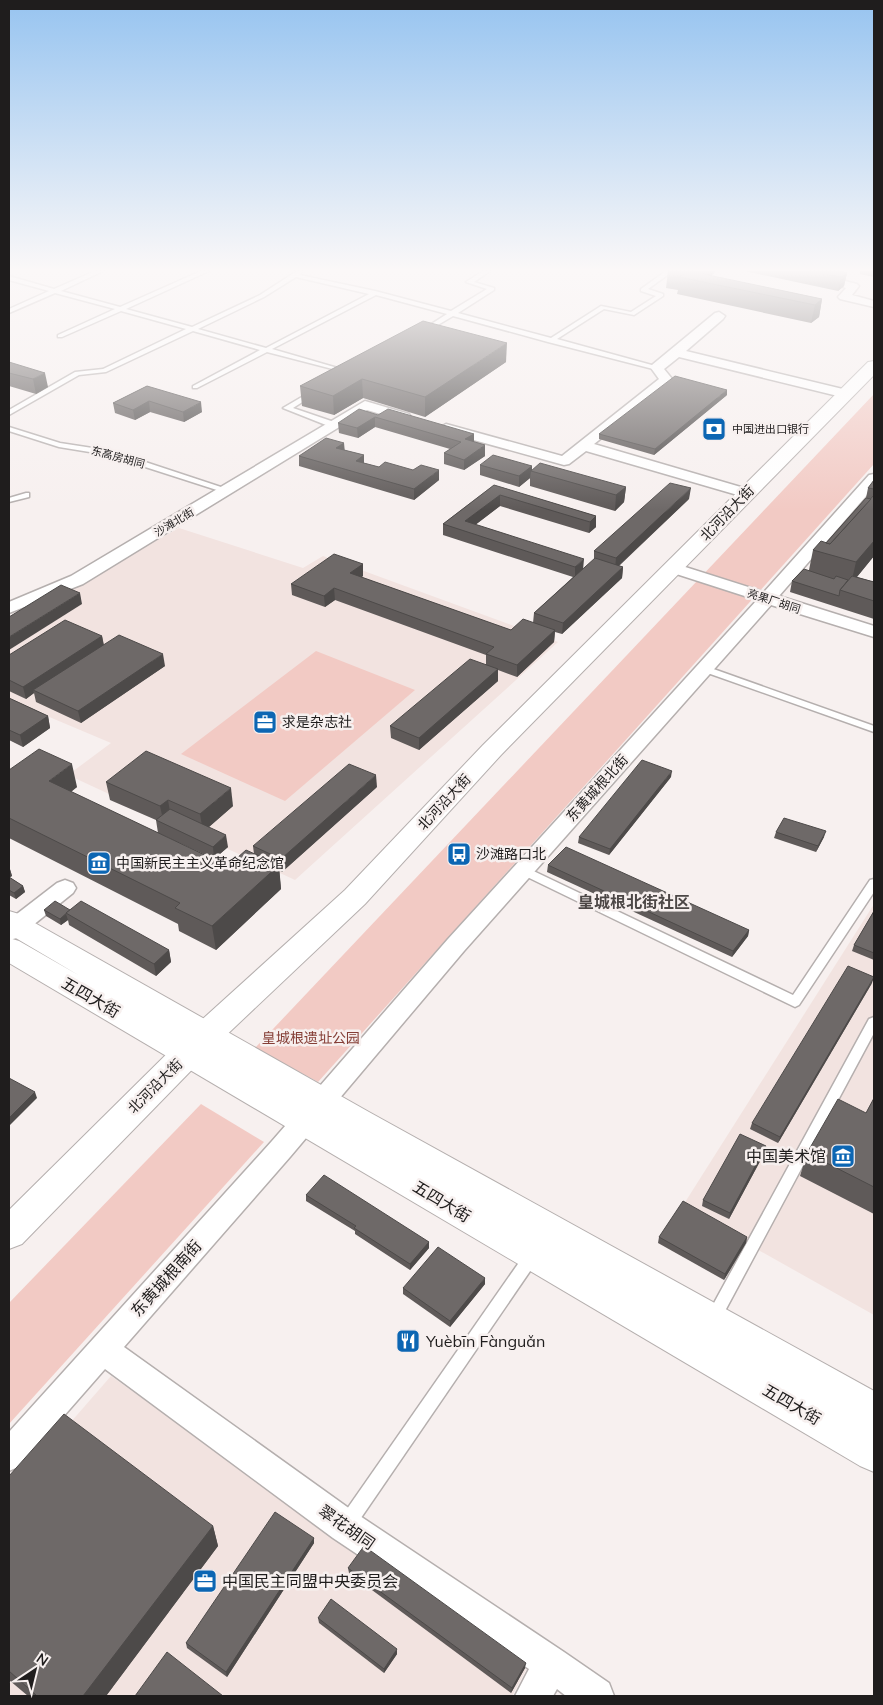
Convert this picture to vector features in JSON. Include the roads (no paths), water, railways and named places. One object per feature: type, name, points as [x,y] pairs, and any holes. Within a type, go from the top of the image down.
[{"type":"main road","name":"北河沿大街","points":[[9,1233],[197,1044],[355,897],[492,750],[874,366]]},
{"type":"main road","name":"五四大街","points":[[11,932],[197,1044],[314,1111],[712,1321],[874,1412]]},
{"type":"main road","name":"五四大街","points":[[197,1044],[273,1103],[314,1111],[533,1255],[874,1452]]},
{"type":"street","points":[[431,424],[564,461],[666,380],[657,368],[680,351]]},
{"type":"street","points":[[677,353],[846,394]]},
{"type":"street","name":"沙滩北街","points":[[9,608],[77,580],[365,406],[404,416]]},
{"type":"street","points":[[582,445],[746,493]]},
{"type":"street","name":"东黄城根北街","points":[[314,1111],[456,944],[705,669],[874,478]]},
{"type":"street","name":"亮果厂胡同","points":[[673,568],[874,632]]},
{"type":"street","points":[[11,932],[66,888]]},
{"type":"street","name":"东黄城根南街","points":[[9,1455],[314,1111]]},
{"type":"street","name":"翠花胡同","points":[[103,1349],[345,1526],[552,1664],[596,1696]]},
{"type":"street","points":[[533,1696],[552,1664]]},
{"type":"lane","points":[[9,413],[77,373],[104,371],[147,351]]},
{"type":"lane","points":[[195,387],[263,351]]},
{"type":"lane","points":[[266,351],[349,373]]},
{"type":"lane","points":[[588,351],[657,368]]},
{"type":"lane","points":[[341,378],[357,369]]},
{"type":"lane","points":[[318,390],[287,408],[334,425]]},
{"type":"lane","name":"东高房胡同","points":[[9,430],[59,445],[109,453],[226,490]]},
{"type":"lane","points":[[9,500],[26,495]]},
{"type":"lane","points":[[705,669],[874,729]]},
{"type":"lane","points":[[523,870],[795,1002],[874,884]]},
{"type":"lane","points":[[712,1321],[874,1022]]},
{"type":"lane","points":[[345,1526],[533,1255]]},
{"type":"place","name":"中国进出口银行","points":[[714,429]]},
{"type":"place","name":"求是杂志社","points":[[265,722]]},
{"type":"place","name":"沙滩路口北","points":[[459,854]]},
{"type":"place","name":"中国新民主主义革命纪念馆","points":[[99,863]]},
{"type":"place","name":"中国美术馆","points":[[843,1156]]},
{"type":"place","name":"Yuèbīn Fànguǎn","points":[[408,1341]]},
{"type":"place","name":"中国民主同盟中央委员会","points":[[205,1581]]},
{"type":"district","name":"皇城根北街社区","points":[[634,902]]},
{"type":"park label","name":"皇城根遗址公园","points":[[311,1038]]}]
